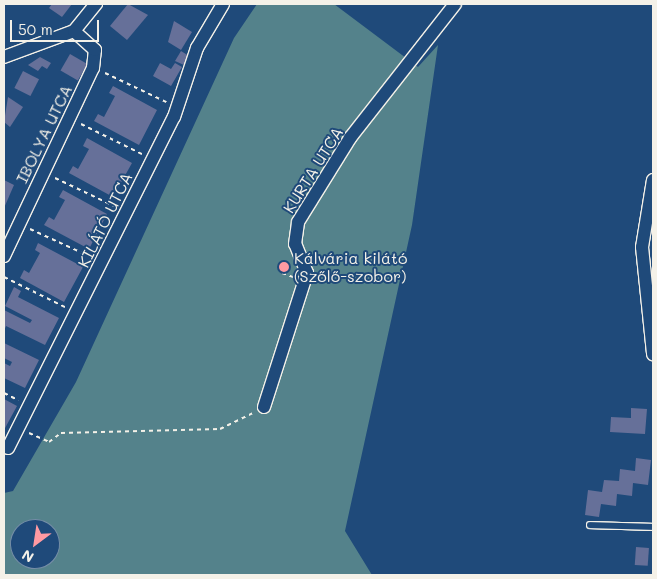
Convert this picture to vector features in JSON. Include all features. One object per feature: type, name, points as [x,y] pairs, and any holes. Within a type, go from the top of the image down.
[{"type":"street","points":[[4,57],[78,27],[96,4]]},
{"type":"street","name":"KILÁTÓ UTCA","points":[[8,448],[20,429],[103,263],[177,107],[198,48],[223,4]]},
{"type":"street","name":"KURTA UTCA","points":[[264,407],[307,272],[295,244],[298,222],[350,138],[455,4]]},
{"type":"street","points":[[78,27],[95,50],[94,68]]},
{"type":"street","name":"IBOLYA UTCA","points":[[4,256],[68,118],[94,68]]},
{"type":"street","points":[[653,180],[642,246],[653,354]]},
{"type":"lane","points":[[590,525],[653,527]]},
{"type":"path","points":[[94,68],[177,107]]},
{"type":"path","points":[[68,118],[153,159]]},
{"type":"path","points":[[43,172],[127,212]]},
{"type":"path","points":[[19,223],[103,263]]},
{"type":"path","points":[[4,277],[78,314]]},
{"type":"path","points":[[20,429],[49,442],[61,433],[220,429],[264,407]]},
{"type":"green space","points":[[257,4],[334,4],[418,67],[438,45],[412,225],[345,531],[372,575],[4,575],[4,493],[13,491],[76,382],[234,38]]},
{"type":"building","points":[[52,4],[72,4],[62,17],[49,8]]},
{"type":"building","points":[[128,4],[148,15],[127,40],[110,26]]},
{"type":"building","points":[[174,21],[192,32],[181,50],[168,42]]},
{"type":"building","points":[[181,51],[189,56],[184,65],[175,61]]},
{"type":"building","points":[[70,54],[87,64],[78,80],[60,70]]},
{"type":"building","points":[[40,57],[51,63],[47,69],[42,66],[38,71],[28,65]]},
{"type":"building","points":[[160,63],[171,69],[175,63],[182,67],[171,86],[153,76]]},
{"type":"building","points":[[23,71],[39,79],[30,96],[14,88]]},
{"type":"building","points":[[113,86],[157,110],[139,145],[94,121],[98,114],[104,117],[115,96],[109,93]]},
{"type":"building","points":[[8,97],[23,107],[10,127],[4,122]]},
{"type":"building","points":[[87,138],[132,163],[113,197],[69,173],[73,166],[78,169],[89,149],[83,146]]},
{"type":"building","points":[[4,180],[14,185],[4,208]]},
{"type":"building","points":[[63,190],[107,214],[89,249],[44,225],[49,217],[54,220],[65,200],[59,197]]},
{"type":"building","points":[[38,243],[83,267],[64,302],[20,278],[24,270],[29,273],[40,253],[35,250]]},
{"type":"building","points":[[14,287],[21,291],[18,297],[59,318],[45,345],[6,326],[4,331],[4,310],[30,323],[32,320],[5,306]]},
{"type":"building","points":[[4,343],[39,360],[25,388],[4,378],[4,363],[10,366],[12,362],[4,358]]},
{"type":"building","points":[[4,399],[17,406],[4,430]]},
{"type":"building","points":[[631,408],[647,409],[645,434],[610,432],[611,417],[631,418]]},
{"type":"building","points":[[636,458],[651,460],[648,485],[633,483],[632,496],[617,494],[616,506],[601,504],[599,517],[585,515],[588,490],[602,492],[604,480],[619,481],[620,469],[635,471]]},
{"type":"building","points":[[636,547],[649,548],[648,566],[635,565]]},
{"type":"place","name":"Kálvária kilátó (Szőlő-szobor)","points":[[284,267]]}]
